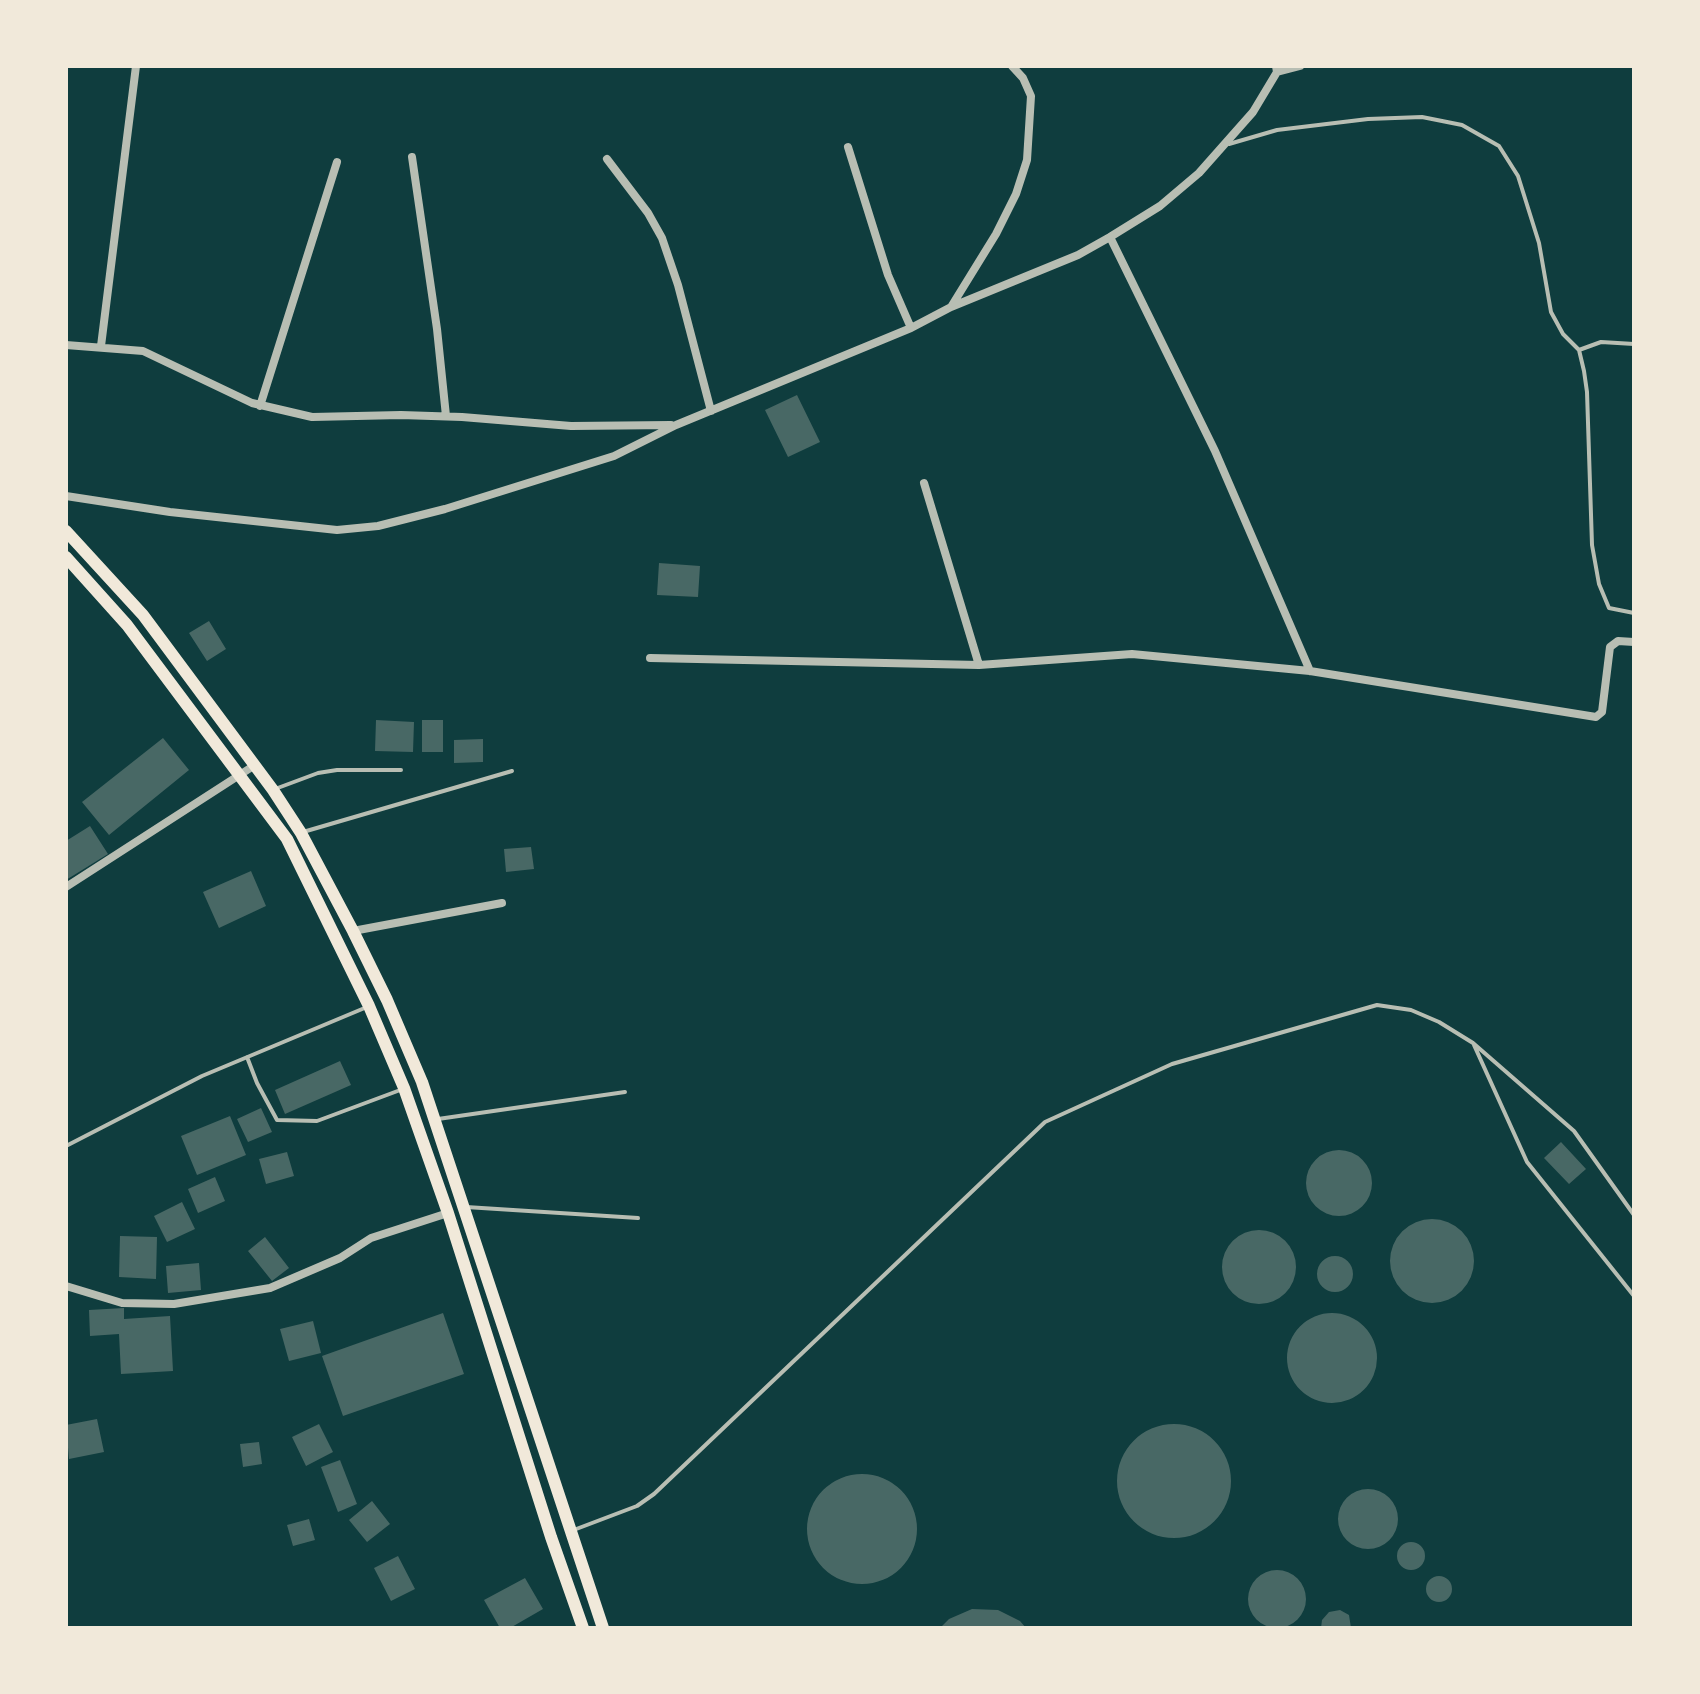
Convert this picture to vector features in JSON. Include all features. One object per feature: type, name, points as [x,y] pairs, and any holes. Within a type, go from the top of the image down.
[{"type":"main road","points":[[66,531],[143,615],[273,790],[301,833],[387,1000],[466,1207],[569,1532],[603,1628]]},
{"type":"main road","points":[[66,557],[127,625],[287,839],[369,1006],[404,1088],[448,1213],[583,1628]]},
{"type":"street","points":[[101,346],[136,66]]},
{"type":"street","points":[[951,307],[996,234],[1016,194],[1027,160],[1031,96],[1023,78],[1012,66]]},
{"type":"street","points":[[66,496],[170,512],[337,530],[445,509],[614,456],[676,425],[1078,255],[1110,237],[1160,206],[1199,173],[1253,112],[1276,69],[1300,66]]},
{"type":"street","points":[[848,147],[888,275],[911,328]]},
{"type":"street","points":[[412,157],[437,329],[446,416]]},
{"type":"street","points":[[607,159],[648,213],[662,238],[678,285],[711,411]]},
{"type":"street","points":[[260,406],[337,162]]},
{"type":"street","points":[[1110,237],[1215,451],[1310,671]]},
{"type":"street","points":[[66,345],[143,351],[260,406],[312,417],[446,416],[571,426],[676,425]]},
{"type":"street","points":[[924,483],[979,665]]},
{"type":"street","points":[[650,658],[979,665],[1132,654],[1310,671],[1596,717],[1602,712],[1610,647],[1618,641],[1634,642]]},
{"type":"street","points":[[66,887],[255,765]]},
{"type":"street","points":[[353,931],[502,903]]},
{"type":"street","points":[[66,1286],[122,1303],[174,1304],[258,1291],[340,1258],[371,1238],[448,1213]]},
{"type":"lane","points":[[1226,144],[1277,130],[1368,119],[1422,117],[1462,125],[1499,146],[1518,176],[1539,243],[1551,312],[1563,334],[1579,350],[1587,392],[1592,545],[1599,584],[1609,608],[1634,613]]},
{"type":"lane","points":[[1579,350],[1601,342],[1634,344]]},
{"type":"lane","points":[[273,790],[318,773],[337,770],[401,770]]},
{"type":"lane","points":[[301,833],[512,771]]},
{"type":"lane","points":[[569,1532],[608,1519],[637,1506],[654,1494],[1045,1122],[1172,1064],[1377,1005],[1411,1010],[1439,1022],[1473,1043],[1574,1131],[1634,1215]]},
{"type":"lane","points":[[66,1146],[202,1076],[369,1006]]},
{"type":"lane","points":[[1473,1043],[1527,1162],[1634,1296]]},
{"type":"lane","points":[[247,1057],[277,1120],[317,1121],[404,1088]]},
{"type":"lane","points":[[435,1120],[625,1092]]},
{"type":"lane","points":[[466,1207],[638,1218]]},
{"type":"building","points":[[797,395],[820,442],[788,457],[765,410]]},
{"type":"building","points":[[659,563],[700,566],[698,597],[657,595]]},
{"type":"building","points":[[209,621],[226,649],[207,661],[189,633]]},
{"type":"building","points":[[376,720],[414,722],[413,752],[375,751]]},
{"type":"building","points":[[422,720],[443,720],[443,752],[422,752]]},
{"type":"building","points":[[163,738],[189,770],[109,835],[82,802]]},
{"type":"building","points":[[483,739],[483,762],[454,763],[454,740]]},
{"type":"building","points":[[90,826],[108,854],[66,880],[66,841]]},
{"type":"building","points":[[531,847],[534,869],[506,872],[504,849]]},
{"type":"building","points":[[251,871],[266,906],[219,928],[203,892]]},
{"type":"building","points":[[340,1061],[351,1085],[285,1114],[275,1090]]},
{"type":"building","points":[[261,1108],[272,1132],[248,1142],[237,1119]]},
{"type":"building","points":[[230,1116],[246,1155],[197,1175],[181,1136]]},
{"type":"building","points":[[1561,1142],[1586,1169],[1569,1184],[1544,1158]]},
{"type":"building","points":[[1339,1150],[1352,1153],[1362,1160],[1369,1170],[1372,1183],[1369,1196],[1362,1206],[1352,1213],[1339,1216],[1326,1213],[1316,1206],[1309,1196],[1306,1183],[1309,1170],[1316,1160],[1326,1153]]},
{"type":"building","points":[[287,1152],[294,1176],[266,1184],[259,1159]]},
{"type":"building","points":[[215,1177],[225,1201],[198,1213],[188,1189]]},
{"type":"building","points":[[182,1202],[195,1229],[167,1242],[154,1216]]},
{"type":"building","points":[[1432,1219],[1448,1222],[1462,1231],[1471,1245],[1474,1261],[1471,1277],[1462,1291],[1448,1300],[1432,1303],[1416,1300],[1402,1291],[1393,1277],[1390,1261],[1393,1245],[1402,1231],[1416,1222]]},
{"type":"building","points":[[1259,1230],[1273,1233],[1285,1241],[1293,1253],[1296,1267],[1293,1281],[1285,1293],[1273,1301],[1259,1304],[1245,1301],[1233,1293],[1225,1281],[1222,1267],[1225,1253],[1233,1241],[1245,1233]]},
{"type":"building","points":[[120,1236],[157,1237],[156,1279],[119,1277]]},
{"type":"building","points":[[265,1237],[289,1268],[272,1281],[248,1251]]},
{"type":"building","points":[[1335,1256],[1348,1261],[1353,1274],[1348,1287],[1335,1292],[1322,1287],[1317,1274],[1322,1261]]},
{"type":"building","points":[[199,1263],[201,1290],[168,1293],[166,1266]]},
{"type":"building","points":[[124,1308],[124,1319],[170,1316],[173,1371],[121,1374],[119,1334],[90,1336],[89,1310]]},
{"type":"building","points":[[443,1313],[464,1374],[343,1416],[322,1356]]},
{"type":"building","points":[[1323,1313],[1341,1313],[1357,1320],[1370,1333],[1377,1349],[1377,1367],[1370,1383],[1357,1396],[1341,1403],[1323,1403],[1307,1396],[1294,1383],[1287,1367],[1287,1349],[1294,1333],[1307,1320]]},
{"type":"building","points":[[313,1321],[321,1353],[289,1361],[280,1329]]},
{"type":"building","points":[[97,1419],[104,1452],[69,1459],[66,1425]]},
{"type":"building","points":[[319,1424],[333,1452],[306,1466],[292,1437]]},
{"type":"building","points":[[1174,1424],[1196,1428],[1214,1441],[1227,1459],[1231,1481],[1227,1503],[1214,1521],[1196,1534],[1174,1538],[1152,1534],[1134,1521],[1121,1503],[1117,1481],[1121,1459],[1134,1441],[1152,1428]]},
{"type":"building","points":[[259,1442],[262,1464],[243,1467],[240,1444]]},
{"type":"building","points":[[340,1460],[357,1504],[338,1512],[321,1467]]},
{"type":"building","points":[[862,1474],[883,1478],[901,1490],[913,1508],[917,1529],[913,1550],[901,1568],[883,1580],[862,1584],[841,1580],[823,1568],[811,1550],[807,1529],[811,1508],[823,1490],[841,1478]]},
{"type":"building","points":[[1368,1489],[1380,1491],[1389,1498],[1396,1507],[1396,1531],[1389,1540],[1380,1547],[1368,1549],[1356,1547],[1347,1540],[1340,1531],[1338,1519],[1340,1507],[1347,1498],[1356,1491]]},
{"type":"building","points":[[372,1501],[390,1524],[367,1542],[349,1520]]},
{"type":"building","points":[[309,1519],[315,1540],[293,1546],[287,1525]]},
{"type":"building","points":[[1411,1542],[1421,1546],[1425,1556],[1421,1566],[1411,1570],[1401,1566],[1397,1556],[1401,1546]]},
{"type":"building","points":[[398,1556],[415,1589],[391,1601],[374,1568]]},
{"type":"building","points":[[1277,1570],[1298,1578],[1306,1599],[1298,1620],[1277,1628],[1256,1620],[1248,1599],[1256,1578]]},
{"type":"building","points":[[1439,1576],[1448,1580],[1452,1589],[1448,1598],[1439,1602],[1430,1598],[1426,1589],[1430,1580]]},
{"type":"building","points":[[525,1578],[543,1609],[510,1628],[500,1628],[484,1600]]},
{"type":"building","points":[[972,1609],[998,1610],[1020,1621],[1026,1628],[940,1628],[949,1619]]},
{"type":"building","points":[[1340,1610],[1349,1615],[1351,1628],[1321,1628],[1322,1620],[1329,1612]]}]
